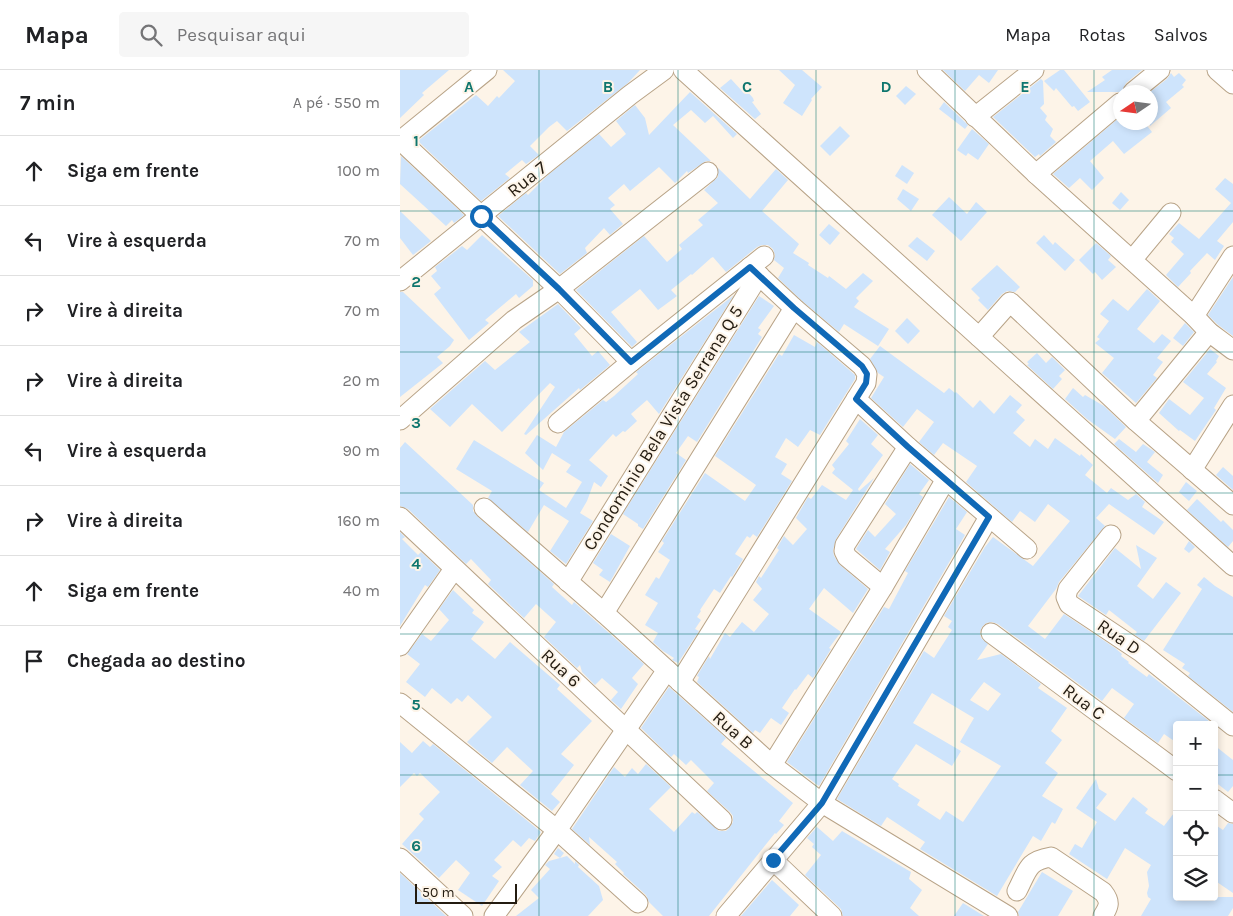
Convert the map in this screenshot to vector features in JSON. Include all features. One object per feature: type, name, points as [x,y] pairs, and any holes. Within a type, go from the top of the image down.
[{"type":"street","points":[[487,70],[400,140],[559,289],[631,362]]},
{"type":"street","name":"Rua 7","points":[[400,281],[630,95],[664,70]]},
{"type":"street","points":[[683,70],[1233,566]]},
{"type":"street","points":[[927,70],[1036,174],[1194,316],[1209,332],[1233,350]]},
{"type":"street","points":[[975,117],[1034,70]]},
{"type":"street","points":[[1142,85],[1160,70]]},
{"type":"street","points":[[1217,70],[1233,84]]},
{"type":"street","points":[[1036,174],[1113,109]]},
{"type":"street","points":[[400,420],[514,320],[559,289],[708,172]]},
{"type":"street","points":[[1132,260],[1171,213]]},
{"type":"street","points":[[1194,316],[1233,256]]},
{"type":"street","points":[[494,916],[627,729],[673,676],[866,383],[867,374],[862,366],[794,308],[758,266]]},
{"type":"street","name":"Condominio Bela Vista Serrana Q 5","points":[[558,423],[631,362],[758,266]]},
{"type":"street","name":"Condominio Bela Vista Serrana Q 5","points":[[568,582],[758,266]]},
{"type":"street","points":[[979,337],[1010,302],[1136,421],[1233,505]]},
{"type":"street","points":[[604,614],[794,308]]},
{"type":"street","points":[[1136,421],[1209,332]]},
{"type":"street","points":[[856,399],[908,447],[1027,549]]},
{"type":"street","points":[[1192,470],[1233,405]]},
{"type":"street","points":[[883,587],[847,557],[844,552],[845,545],[908,447]]},
{"type":"street","points":[[772,765],[883,587],[946,478]]},
{"type":"street","name":"Rua B","points":[[484,508],[772,765],[822,803],[1008,916]]},
{"type":"street","name":"Rua 6","points":[[400,517],[722,820]]},
{"type":"street","points":[[726,916],[822,803],[989,517]]},
{"type":"street","name":"Rua D","points":[[1111,535],[1068,588],[1066,597],[1069,604],[1140,652],[1233,726]]},
{"type":"street","points":[[400,646],[454,569]]},
{"type":"street","name":"Rua C","points":[[990,633],[1173,768]]},
{"type":"street","points":[[400,703],[557,830],[638,902]]},
{"type":"street","points":[[1218,802],[1233,813]]},
{"type":"street","points":[[1017,891],[1032,862],[1051,857],[1103,892],[1108,899],[1109,906],[1103,916]]},
{"type":"street","points":[[400,858],[463,916]]},
{"type":"street","points":[[773,860],[832,916]]},
{"type":"building","points":[[400,70],[449,70],[422,93],[424,95],[400,118]]},
{"type":"building","points":[[503,70],[640,70],[628,83],[567,131],[557,121],[549,127],[530,146],[539,155],[526,164],[522,160],[505,174],[510,178],[481,201],[418,141],[476,95],[488,106],[497,96],[499,98],[515,81]]},
{"type":"building","points":[[779,70],[802,70],[822,87],[811,99],[802,116],[783,103],[795,85]]},
{"type":"building","points":[[943,70],[998,70],[989,83],[979,75],[965,91]]},
{"type":"building","points":[[1060,70],[1064,70],[1090,102],[1078,111],[1074,106],[1072,107],[1056,88],[1054,91],[1044,81]]},
{"type":"building","points":[[1112,70],[1142,70],[1125,85],[1113,85],[1113,92],[1087,92],[1105,80],[1102,77]]},
{"type":"building","points":[[1171,73],[1174,77],[1179,73],[1186,80],[1182,85],[1184,87],[1166,102],[1171,108],[1158,119],[1158,86]]},
{"type":"building","points":[[731,79],[742,91],[745,89],[753,98],[754,101],[752,102],[761,114],[755,119],[720,88]]},
{"type":"building","points":[[1041,79],[1043,81],[1044,104],[1040,108],[1047,116],[1045,120],[1053,129],[1050,136],[1056,142],[1040,156],[1039,154],[1035,157],[993,117]]},
{"type":"building","points":[[906,86],[916,94],[905,105],[896,96]]},
{"type":"building","points":[[690,92],[737,134],[733,138],[713,116],[705,123],[691,110],[673,125],[711,161],[706,161],[688,173],[687,171],[675,183],[659,167],[630,191],[624,184],[608,198],[615,205],[610,209],[623,224],[610,235],[604,228],[585,248],[587,253],[560,274],[498,216],[526,193],[528,195],[548,175],[599,134],[611,147],[626,134],[616,121],[635,105],[645,118],[649,135]]},
{"type":"building","points":[[944,102],[968,125],[965,129],[939,109]]},
{"type":"building","points":[[1113,123],[1113,130],[1150,130],[1152,132],[1124,154],[1113,141],[1090,161],[1104,178],[1092,190],[1080,178],[1069,188],[1053,174]]},
{"type":"building","points":[[840,126],[850,136],[830,156],[820,146]]},
{"type":"building","points":[[972,129],[989,144],[978,160],[968,153],[966,156],[957,150]]},
{"type":"building","points":[[401,156],[464,215],[454,223],[452,220],[446,226],[400,184]]},
{"type":"building","points":[[902,165],[914,173],[907,184],[895,176]]},
{"type":"building","points":[[718,168],[750,199],[776,169],[788,180],[762,211],[799,244],[793,253],[828,278],[829,276],[846,289],[863,273],[873,281],[856,298],[859,301],[854,307],[889,329],[878,346],[844,324],[839,332],[801,300],[778,278],[784,268],[774,260],[773,249],[768,245],[757,247],[726,272],[713,257],[711,258],[671,290],[677,296],[658,310],[640,289],[611,312],[637,342],[632,347],[576,290],[644,236],[667,262],[682,249],[679,245],[703,225],[698,220],[718,203],[704,190],[718,177]]},
{"type":"building","points":[[1225,178],[1233,184],[1233,222],[1217,241],[1224,246],[1215,260],[1207,253],[1178,287],[1166,275],[1184,254],[1171,242],[1174,238],[1169,234],[1179,223],[1199,239],[1231,203],[1215,189]]},
{"type":"building","points":[[903,189],[919,199],[911,211],[897,199]]},
{"type":"building","points":[[1121,192],[1129,200],[1120,210],[1112,203]]},
{"type":"building","points":[[949,197],[967,214],[976,202],[987,212],[961,241],[932,215]]},
{"type":"building","points":[[400,211],[431,241],[413,255],[400,238]]},
{"type":"building","points":[[829,224],[840,233],[830,245],[819,235]]},
{"type":"building","points":[[482,235],[533,280],[533,286],[519,298],[516,294],[485,320],[489,323],[469,340],[434,294],[441,288],[431,276],[437,271],[435,267],[462,246],[467,250]]},
{"type":"building","points":[[1044,235],[1053,245],[1055,242],[1075,260],[1065,271],[1036,243]]},
{"type":"building","points":[[917,237],[935,251],[927,261],[908,246]]},
{"type":"building","points":[[1096,243],[1111,256],[1108,260],[1116,267],[1102,280],[1079,260]]},
{"type":"building","points":[[997,265],[1020,287],[1015,292],[1007,291],[1002,294],[988,310],[971,289]]},
{"type":"building","points":[[1233,277],[1233,336],[1208,315]]},
{"type":"building","points":[[1147,289],[1160,301],[1137,329],[1154,343],[1162,334],[1171,341],[1157,358],[1163,362],[1153,375],[1157,378],[1136,403],[1102,373],[1114,358],[1095,343],[1100,339],[1097,337],[1109,321],[1100,314],[1113,299],[1128,311]]},
{"type":"building","points":[[400,292],[403,292],[454,340],[437,357],[443,363],[400,397]]},
{"type":"building","points":[[734,295],[659,414],[647,400],[631,414],[637,421],[616,437],[613,434],[589,460],[608,476],[601,487],[594,482],[580,513],[593,521],[566,564],[550,551],[569,521],[544,505],[528,532],[488,498],[492,491],[456,469],[474,440],[544,483],[539,490],[566,508],[582,482],[566,472],[571,465],[552,453],[543,470],[525,453],[537,435],[556,447],[564,432],[603,400],[606,402],[614,396],[638,374],[636,372]]},
{"type":"building","points":[[759,296],[774,306],[758,328],[761,330],[758,334],[762,337],[697,442],[688,436],[676,453],[686,460],[643,529],[623,514]]},
{"type":"building","points":[[558,304],[581,328],[574,334],[592,356],[598,351],[610,365],[580,390],[579,388],[526,435],[524,434],[555,387],[550,383],[502,432],[472,404],[450,427],[430,409],[485,361],[495,370],[530,342],[519,332]]},
{"type":"building","points":[[907,318],[920,331],[908,344],[895,331]]},
{"type":"building","points":[[1185,323],[1194,332],[1183,346],[1173,338]]},
{"type":"building","points":[[794,335],[815,347],[817,342],[855,375],[855,379],[820,435],[810,430],[798,447],[786,438],[775,457],[787,464],[781,474],[792,481],[757,537],[753,534],[750,538],[747,536],[735,554],[743,559],[720,593],[714,589],[700,610],[697,617],[701,620],[695,629],[699,631],[678,663],[672,660],[674,658],[653,642],[658,633],[645,625],[658,603],[645,595],[656,577],[659,579],[670,560],[658,552],[664,543],[662,541],[705,473],[745,501],[756,485],[715,456],[779,354],[782,356]]},
{"type":"building","points":[[880,346],[944,393],[949,388],[956,392],[973,408],[980,400],[994,414],[1010,395],[1022,405],[1016,412],[1025,420],[1013,433],[1030,447],[1035,439],[1048,449],[1055,438],[1080,456],[1081,454],[1093,465],[1085,475],[1107,493],[1111,488],[1128,500],[1136,494],[1145,502],[1142,507],[1164,522],[1154,535],[1109,504],[1096,518],[1105,526],[1059,582],[1056,589],[1028,626],[1045,639],[1064,614],[1115,648],[1128,663],[1147,677],[1149,674],[1209,721],[1173,721],[1173,740],[1164,734],[1158,743],[1124,718],[1134,704],[1112,688],[1102,701],[998,624],[986,623],[982,627],[980,632],[981,638],[988,644],[977,660],[1001,654],[1041,684],[1038,688],[1067,708],[1051,731],[1062,740],[1045,763],[1058,773],[1042,796],[1063,809],[1055,824],[1052,822],[1041,841],[1033,836],[997,896],[920,849],[925,842],[887,817],[881,826],[837,799],[924,651],[934,658],[952,630],[948,627],[952,621],[944,616],[985,547],[993,537],[1033,566],[1070,521],[1048,504],[1035,522],[1020,511],[1012,522],[966,482],[977,466],[943,443],[934,455],[919,442],[934,422],[917,409],[903,427],[871,398],[884,377],[878,373],[870,359]],"holes":[[[984,682],[1001,694],[988,711],[970,700]],[[932,693],[974,718],[960,742],[1001,766],[963,822],[946,811],[940,820],[917,805],[920,800],[898,786],[899,784],[892,779],[916,744],[952,766],[961,751],[913,723]]]},
{"type":"building","points":[[1210,349],[1219,356],[1217,362],[1207,374],[1226,388],[1214,408],[1216,410],[1195,441],[1179,431],[1159,413],[1169,399],[1190,415],[1204,398],[1183,382]]},
{"type":"building","points":[[1037,353],[1046,363],[1052,357],[1065,370],[1059,376],[1062,379],[1053,389],[1027,365],[1029,364],[1027,362]]},
{"type":"building","points":[[1073,388],[1083,397],[1085,395],[1104,406],[1126,427],[1115,439],[1087,419],[1065,399]]},
{"type":"building","points":[[860,419],[878,435],[871,444],[883,455],[858,489],[859,491],[874,478],[836,539],[833,550],[834,556],[840,565],[868,589],[853,613],[824,588],[809,609],[841,632],[829,648],[831,649],[813,678],[808,674],[782,708],[789,713],[781,725],[771,718],[760,733],[755,730],[753,733],[697,682],[699,677],[697,676],[709,656],[710,659],[725,633],[730,637],[742,622],[754,632],[769,614],[753,600],[762,589],[756,582],[759,576],[761,578],[779,550],[777,548],[784,536],[793,545],[807,529],[796,518],[808,497],[811,499],[822,485],[846,500],[853,490],[832,473],[835,469],[832,465],[849,444],[846,441]]},
{"type":"building","points":[[1119,439],[1136,452],[1143,444],[1155,452],[1147,462],[1163,475],[1158,483],[1114,444]]},
{"type":"building","points":[[405,442],[473,505],[473,511],[477,516],[554,584],[552,587],[572,605],[574,602],[644,664],[632,678],[638,684],[621,709],[611,700],[618,692],[602,678],[595,685],[582,672],[580,665],[577,668],[544,637],[556,622],[536,604],[524,618],[488,584],[491,580],[471,559],[466,564],[408,509],[400,506],[400,448]]},
{"type":"building","points":[[910,464],[929,480],[919,494],[923,497],[906,525],[885,549],[890,552],[880,570],[856,549],[868,530],[875,537],[896,514],[885,504]]},
{"type":"building","points":[[1223,467],[1233,476],[1233,490],[1216,475]]},
{"type":"building","points":[[1186,482],[1197,491],[1189,501],[1179,492]]},
{"type":"building","points":[[949,497],[967,512],[956,529],[965,535],[819,786],[787,762],[884,607],[889,609],[908,573],[905,571]]},
{"type":"building","points":[[1197,499],[1221,522],[1223,520],[1233,530],[1233,541],[1228,547],[1187,510]]},
{"type":"building","points":[[400,532],[405,537],[402,539],[418,555],[421,552],[440,570],[428,587],[425,585],[400,626]]},
{"type":"building","points":[[611,534],[630,546],[610,582],[599,575],[603,570],[593,563]]},
{"type":"building","points":[[1189,541],[1195,547],[1189,553],[1184,549]]},
{"type":"building","points":[[1136,545],[1157,558],[1137,586],[1153,599],[1166,582],[1181,593],[1144,641],[1135,635],[1137,632],[1109,610],[1106,615],[1078,596],[1115,548],[1141,569]]},
{"type":"building","points":[[1204,577],[1233,597],[1233,712],[1188,676],[1190,673],[1182,668],[1185,664],[1163,650],[1202,589],[1197,585]]},
{"type":"building","points":[[453,590],[474,610],[472,613],[484,622],[471,639],[495,659],[510,642],[560,685],[557,689],[592,721],[561,754],[574,765],[551,794],[560,802],[552,811],[520,785],[533,771],[507,747],[492,763],[467,742],[492,717],[468,695],[462,702],[457,698],[451,704],[432,688],[425,697],[406,682],[420,664],[407,654],[422,634],[431,641],[449,620],[439,609]]},
{"type":"building","points":[[669,687],[726,738],[721,744],[793,803],[779,821],[784,825],[775,833],[709,916],[663,916],[649,902],[646,895],[623,874],[615,864],[617,862],[589,837],[590,845],[572,829],[614,767],[625,777],[632,768],[638,774],[646,764],[671,787],[649,809],[674,832],[692,812],[695,814],[697,812],[719,831],[726,831],[730,827],[733,822],[733,816],[707,791],[714,783],[691,760],[686,765],[674,754],[671,757],[641,728]]},
{"type":"building","points":[[423,741],[430,747],[433,744],[541,832],[535,841],[529,838],[521,847],[513,840],[494,860],[502,867],[492,876],[499,881],[482,906],[458,890],[470,873],[456,860],[439,878],[402,844],[424,819],[419,814],[440,792],[420,773],[417,776],[414,773],[400,787],[400,742],[412,753]]},
{"type":"building","points":[[1218,748],[1233,760],[1233,786],[1228,792],[1218,784]]},
{"type":"building","points":[[1096,779],[1099,789],[1107,794],[1096,808],[1115,821],[1133,797],[1148,809],[1145,813],[1164,826],[1173,814],[1173,901],[1218,901],[1218,897],[1233,897],[1233,908],[1228,916],[1141,916],[1151,899],[1147,893],[1149,886],[1147,872],[1151,865],[1125,848],[1107,879],[1069,854],[1075,844],[1082,848],[1097,822],[1076,808]]},
{"type":"building","points":[[1228,823],[1233,824],[1233,893],[1218,883],[1218,827],[1223,830]]},
{"type":"building","points":[[817,827],[833,841],[842,831],[911,872],[909,879],[922,890],[910,908],[919,916],[843,916],[841,909],[805,875],[821,855],[812,847],[814,844],[807,838]]},
{"type":"building","points":[[558,848],[564,853],[560,858],[554,854]]},
{"type":"building","points":[[567,856],[575,864],[575,861],[579,865],[578,867],[599,886],[603,900],[588,916],[516,916],[539,898],[531,890],[550,869],[545,865],[549,861]]},
{"type":"building","points":[[1042,872],[1073,891],[1058,916],[1019,916],[1018,912]]},
{"type":"building","points":[[400,873],[446,916],[400,916]]},
{"type":"building","points":[[772,880],[799,905],[790,916],[741,916]]},
{"type":"building","points":[[963,903],[984,916],[954,916]]},
{"type":"route","points":[[481,216],[559,289],[631,362],[750,267],[794,308],[862,366],[867,374],[866,383],[856,399],[989,517],[822,803],[773,860]]}]
